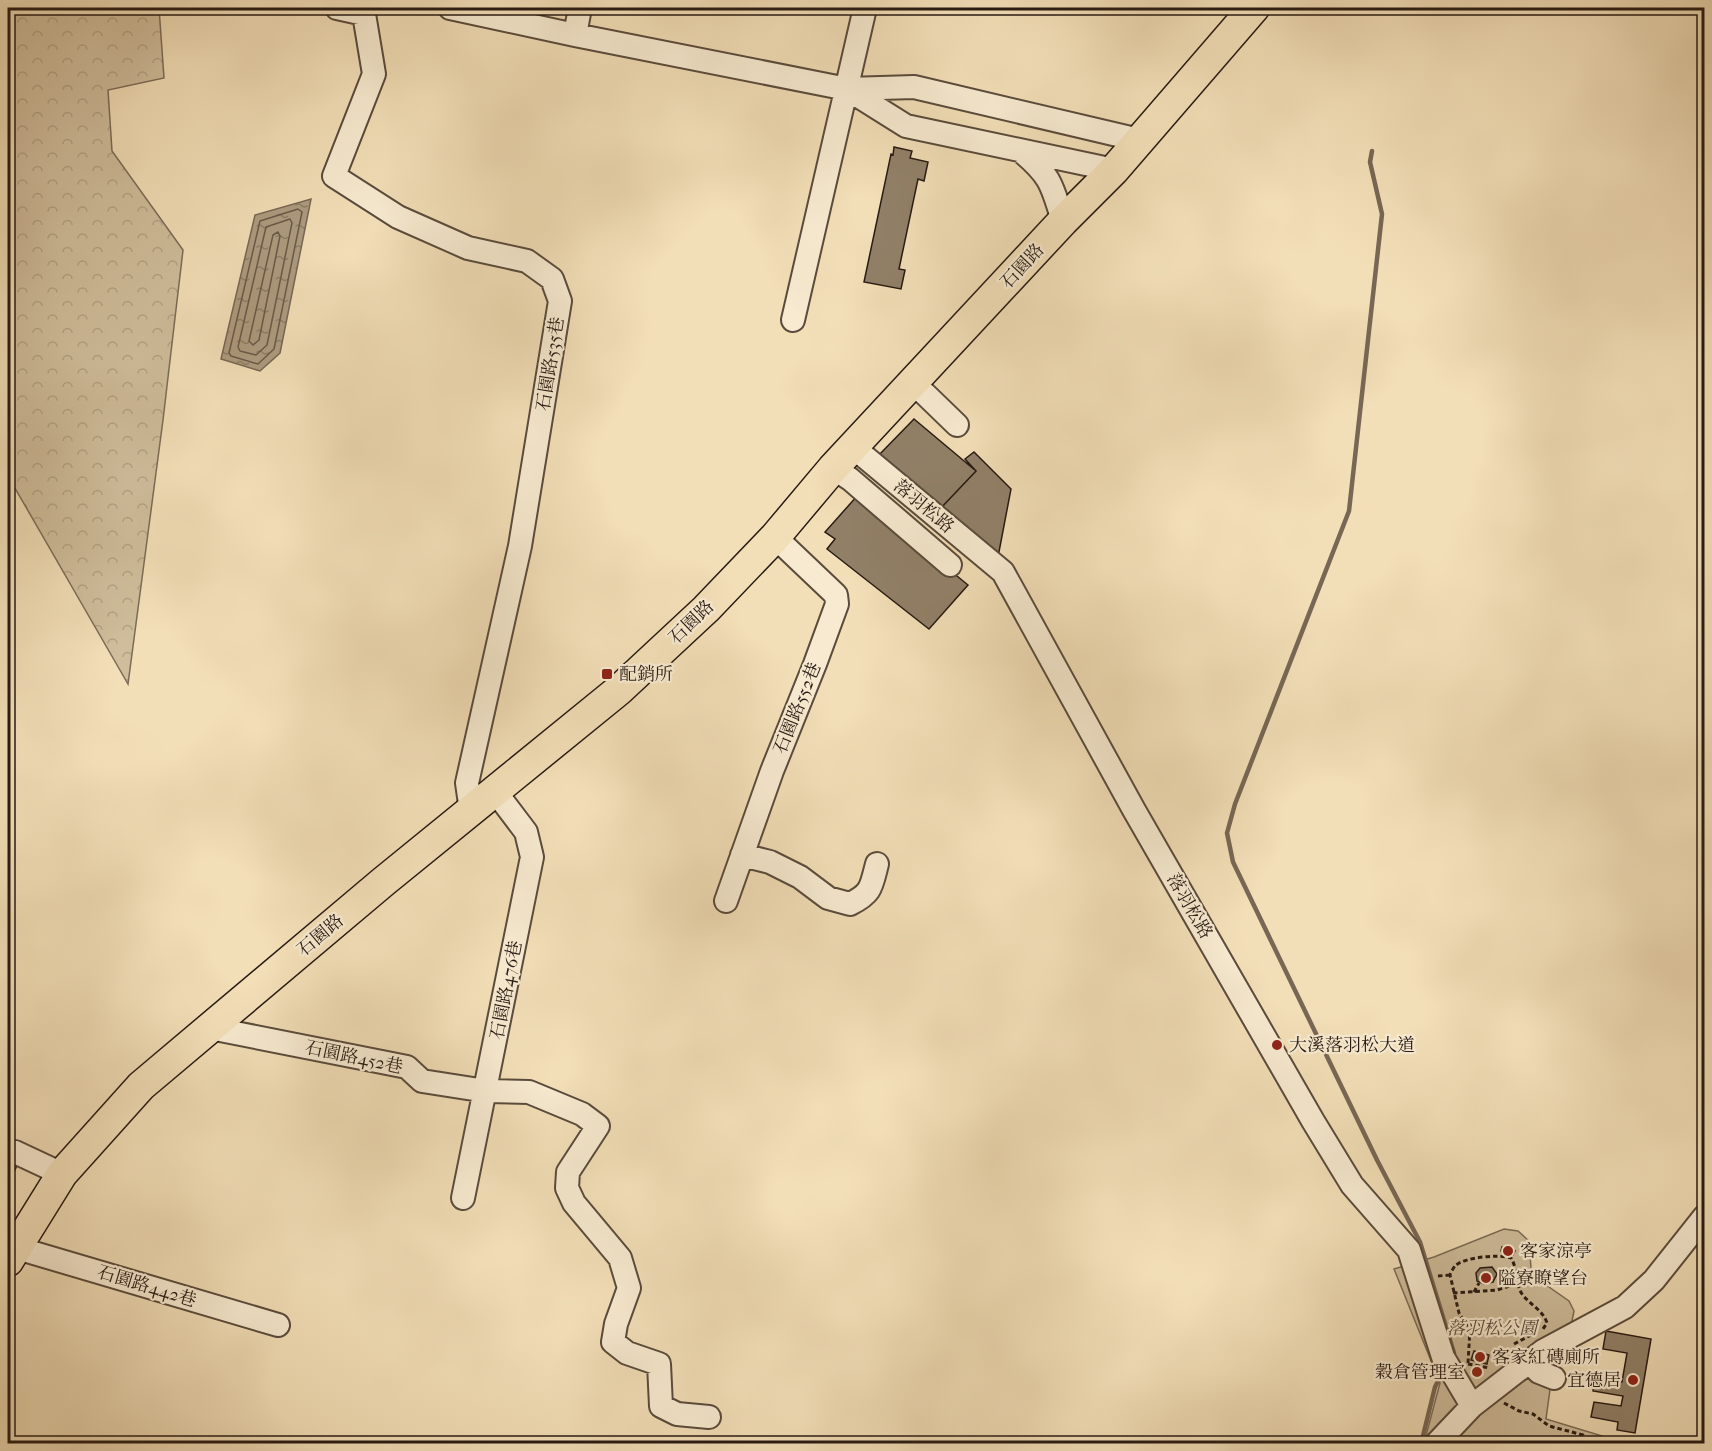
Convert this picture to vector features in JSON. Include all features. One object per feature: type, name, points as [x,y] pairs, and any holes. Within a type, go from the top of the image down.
[{"type":"main road","name":"石園路","points":[[12,1254],[62,1174],[141,1086],[619,690],[706,609],[775,537],[843,458],[1114,170],[1256,9]]},
{"type":"street","name":"石園路535巷","points":[[338,8],[364,14],[374,74],[334,176],[398,217],[468,248],[527,261],[552,279],[560,302],[520,546],[467,783],[471,811]]},
{"type":"street","points":[[450,8],[847,89],[915,87],[1139,140]]},
{"type":"street","points":[[575,35],[580,8]]},
{"type":"street","points":[[793,320],[865,8]]},
{"type":"street","points":[[847,89],[906,126],[1114,170]]},
{"type":"street","points":[[1020,150],[1037,164],[1051,182],[1064,221]]},
{"type":"street","points":[[912,384],[957,425]]},
{"type":"street","points":[[843,458],[850,479],[950,565]]},
{"type":"street","name":"落羽松路","points":[[843,458],[1003,572],[1134,810],[1313,1121],[1352,1185],[1409,1250],[1454,1364],[1479,1401]]},
{"type":"street","name":"石園路552巷","points":[[726,901],[772,771],[837,604],[836,595],[775,537]]},
{"type":"street","name":"石園路476巷","points":[[464,1198],[532,857],[526,832],[495,791]]},
{"type":"street","points":[[742,855],[770,862],[800,877],[828,898],[850,904],[866,896],[870,890],[877,864]]},
{"type":"street","name":"石園路452巷","points":[[210,1028],[407,1067],[422,1082],[486,1090],[529,1092],[582,1114],[598,1126],[568,1172],[567,1188],[574,1203],[620,1258],[629,1288],[616,1324],[613,1342],[627,1353],[659,1364],[661,1406],[677,1414],[710,1417]]},
{"type":"street","points":[[8,1151],[15,1152],[62,1174]]},
{"type":"street","points":[[1436,1443],[1479,1401],[1544,1350],[1625,1307],[1654,1280],[1704,1217]]},
{"type":"street","name":"石園路442巷","points":[[12,1254],[278,1325]]},
{"type":"street","points":[[1529,1362],[1539,1372],[1554,1378]]},
{"type":"path","points":[[1454,1364],[1470,1329],[1459,1313],[1450,1275],[1454,1267],[1461,1263],[1503,1255],[1511,1258],[1522,1294],[1545,1316],[1547,1323],[1543,1329]]},
{"type":"path","points":[[1438,1276],[1450,1275]]},
{"type":"path","points":[[1474,1292],[1479,1283]]},
{"type":"path","points":[[1453,1293],[1497,1290],[1519,1283]]},
{"type":"path","points":[[1515,1344],[1533,1334]]},
{"type":"path","points":[[1454,1364],[1494,1368]]},
{"type":"path","points":[[1454,1364],[1471,1376],[1479,1401],[1533,1414],[1549,1426],[1583,1435],[1590,1443]]},
{"type":"green space","points":[[8,8],[159,8],[164,78],[108,90],[112,151],[183,250],[128,684],[8,476]]},
{"type":"green space","name":"落羽松公園","points":[[1504,1229],[1518,1231],[1529,1241],[1531,1268],[1539,1280],[1569,1301],[1574,1311],[1571,1326],[1555,1353],[1546,1419],[1612,1439],[1611,1443],[1424,1443],[1440,1383],[1394,1269],[1434,1257]]},
{"type":"water","points":[[311,199],[280,353],[260,371],[221,359],[255,215]]},
{"type":"building","points":[[894,147],[912,151],[910,158],[928,162],[924,181],[918,179],[899,269],[905,270],[901,289],[864,282]]},
{"type":"building","points":[[914,419],[976,471],[940,509],[879,455]]},
{"type":"building","points":[[974,452],[1011,489],[998,557],[940,509],[976,471],[965,459]]},
{"type":"building","points":[[858,495],[968,585],[929,629],[827,549],[835,539],[825,532]]},
{"type":"building","points":[[8,1154],[19,1161],[15,1170],[8,1166]]},
{"type":"building","name":"客家涼亭","points":[[1502,1247],[1515,1251],[1513,1255],[1501,1251]]},
{"type":"building","name":"隘寮瞭望台","points":[[1492,1267],[1497,1274],[1493,1282],[1484,1284],[1477,1281],[1476,1273],[1480,1268]]},
{"type":"building","name":"宜德居","points":[[1606,1331],[1651,1339],[1635,1433],[1617,1430],[1618,1422],[1591,1417],[1594,1402],[1621,1406],[1623,1396],[1593,1391],[1595,1378],[1622,1382],[1627,1353],[1603,1349]]},
{"type":"building","name":"客家紅磚廁所","points":[[1474,1351],[1489,1355],[1487,1364],[1471,1360]]},
{"type":"building","name":"穀倉管理室","points":[[1474,1368],[1482,1370],[1481,1376],[1473,1374]]},
{"type":"waterway","points":[[1372,151],[1370,162],[1382,214],[1349,511],[1235,804],[1227,833],[1233,862],[1377,1160],[1420,1242],[1454,1353],[1452,1356]]},
{"type":"waterway","points":[[1421,1444],[1435,1387],[1443,1371]]},
{"type":"place","name":"配銷所","points":[[607,674]]},
{"type":"place","name":"大溪落羽松大道","points":[[1277,1045]]},
{"type":"place","name":"客家涼亭","points":[[1508,1251]]},
{"type":"place","name":"隘寮瞭望台","points":[[1486,1278]]},
{"type":"place","name":"客家紅磚廁所","points":[[1480,1357]]},
{"type":"place","name":"穀倉管理室","points":[[1477,1372]]},
{"type":"place","name":"宜德居","points":[[1633,1380]]}]
